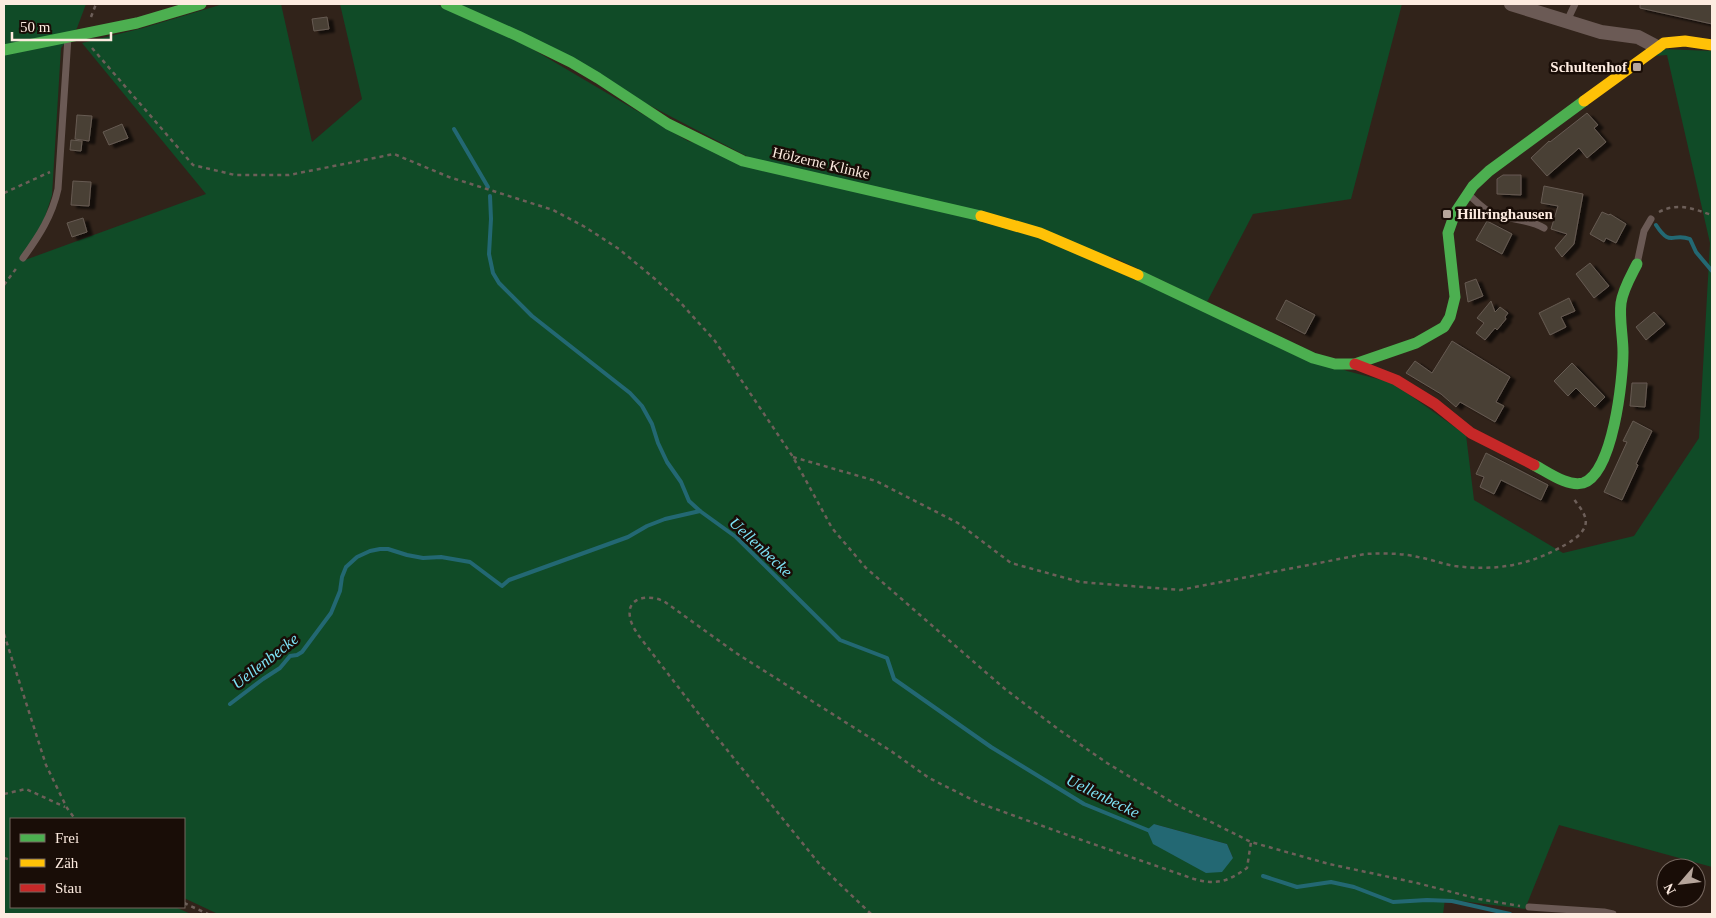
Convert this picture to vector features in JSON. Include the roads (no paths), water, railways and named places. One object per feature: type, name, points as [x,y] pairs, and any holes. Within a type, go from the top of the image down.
[{"type":"street","points":[[4,50],[137,23],[201,4]]},
{"type":"street","name":"Hölzerne Klinke","points":[[446,4],[517,35],[573,64],[667,123],[722,152],[744,161],[973,213],[1040,232],[1208,307],[1313,358],[1335,364],[1355,364]]},
{"type":"street","points":[[1511,4],[1601,32],[1638,36],[1657,47]]},
{"type":"street","points":[[1355,364],[1416,343],[1438,331],[1448,322],[1455,297],[1448,233],[1456,213],[1467,194],[1489,171],[1520,150],[1636,61],[1664,43],[1685,41],[1712,45]]},
{"type":"street","points":[[1355,364],[1396,380],[1435,404],[1471,432],[1565,481],[1576,484],[1583,483],[1592,478],[1601,466],[1609,445],[1620,386],[1623,353],[1620,306],[1623,293],[1636,264]]},
{"type":"lane","points":[[1567,21],[1575,4]]},
{"type":"lane","points":[[23,258],[48,220],[55,203],[68,37]]},
{"type":"lane","points":[[1467,194],[1492,214],[1516,220],[1535,222],[1544,228]]},
{"type":"lane","points":[[1636,264],[1644,231],[1651,219]]},
{"type":"lane","points":[[1529,907],[1613,914]]},
{"type":"water","points":[[1154,824],[1227,844],[1233,858],[1222,872],[1206,873],[1153,844],[1147,830]]},
{"type":"waterway","points":[[454,129],[488,187]]},
{"type":"waterway","points":[[490,196],[489,254],[493,273],[499,283],[532,316],[630,393],[642,406],[652,424],[667,462],[681,482],[689,501],[700,511]]},
{"type":"waterway","points":[[1656,225],[1669,238],[1684,237],[1690,239],[1696,252],[1712,271]]},
{"type":"waterway","name":"Uellenbecke","points":[[230,704],[280,668],[290,656],[302,652],[331,613],[340,591],[346,567],[357,557],[370,551],[388,549],[423,558],[441,557],[470,562],[502,586],[509,580],[628,537],[647,526],[665,519],[700,511],[736,537],[840,640],[887,658],[894,679],[991,747],[1084,804],[1150,831]]},
{"type":"waterway","name":"Uellenbecke","points":[[1263,876],[1297,887],[1331,882],[1354,887],[1393,902],[1452,901],[1510,914]]},
{"type":"place","name":"Schultenhof","points":[[1637,67]]},
{"type":"place","name":"Hillringhausen","points":[[1447,214]]}]
